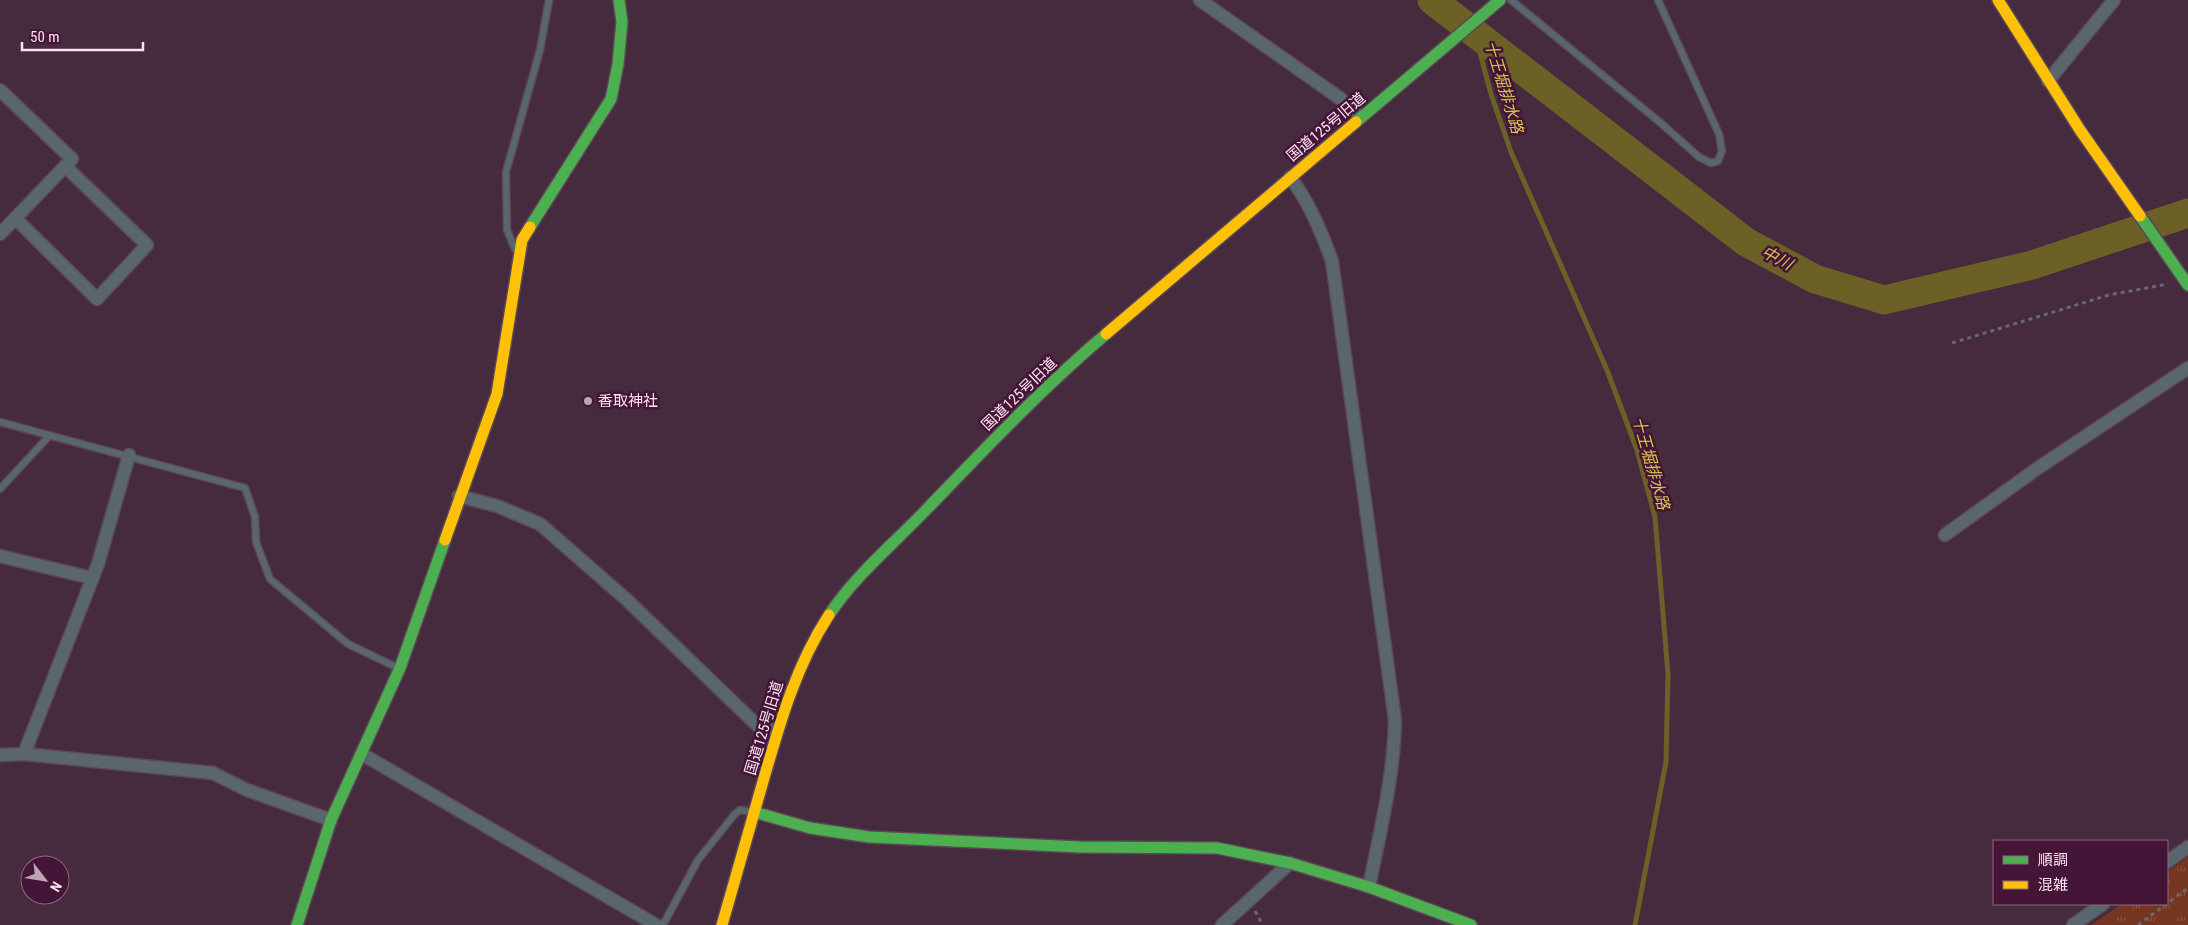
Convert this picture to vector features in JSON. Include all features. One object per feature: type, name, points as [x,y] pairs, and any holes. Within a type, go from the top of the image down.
[{"type":"street","points":[[297,925],[331,820],[400,668],[496,394],[522,240],[611,99],[618,64],[622,22],[619,0]]},
{"type":"street","points":[[1200,0],[1341,99],[1360,117]]},
{"type":"street","points":[[1998,0],[2106,169],[2187,283]]},
{"type":"street","points":[[2048,81],[2114,0]]},
{"type":"street","name":"国道125号旧道","points":[[722,925],[777,732],[798,672],[812,640],[831,612],[859,578],[1064,370],[1499,1]]},
{"type":"street","points":[[0,90],[72,158],[0,234]]},
{"type":"street","points":[[16,218],[96,298],[148,245],[65,166]]},
{"type":"street","points":[[1290,177],[1301,191],[1318,225],[1332,261],[1396,720],[1391,773],[1369,888]]},
{"type":"street","points":[[1945,535],[2035,470],[2188,368]]},
{"type":"street","points":[[24,754],[92,578],[129,455]]},
{"type":"street","points":[[459,496],[497,506],[540,524],[627,600],[759,727],[777,732]]},
{"type":"street","points":[[0,556],[92,578]]},
{"type":"street","points":[[0,755],[24,754],[213,773],[247,790],[331,820]]},
{"type":"street","points":[[362,754],[651,924]]},
{"type":"street","points":[[754,812],[810,828],[869,837],[1080,847],[1217,848],[1290,863],[1369,888],[1471,925]]},
{"type":"street","points":[[2168,861],[2188,846]]},
{"type":"street","points":[[1222,925],[1290,863]]},
{"type":"street","points":[[2073,925],[2102,905]]},
{"type":"lane","points":[[519,258],[507,230],[506,172],[540,50],[549,0]]},
{"type":"lane","points":[[1511,0],[1662,124],[1699,157],[1711,163],[1718,161],[1722,151],[1719,134],[1658,0]]},
{"type":"lane","points":[[0,422],[129,455],[245,488],[255,517],[256,542],[270,579],[348,644],[400,668]]},
{"type":"lane","points":[[0,489],[50,435]]},
{"type":"lane","points":[[663,925],[698,860],[710,844],[740,810],[754,812]]},
{"type":"path","points":[[1952,342],[2109,295],[2187,283]]},
{"type":"path","points":[[2168,903],[2188,888]]},
{"type":"path","points":[[2138,925],[2165,905]]},
{"type":"green space","points":[[2188,857],[2188,925],[2091,925],[2121,905],[2168,905],[2168,871]]},
{"type":"waterway","name":"中川","points":[[1432,0],[1746,242],[1815,279],[1884,300],[2032,265],[2188,213]]},
{"type":"waterway","name":"十王堀排水路","points":[[1475,34],[1491,94],[1511,152],[1607,370],[1637,450],[1655,517],[1668,674],[1666,762],[1635,925]]},
{"type":"traffic: fast","points":[[530,227],[611,99],[618,64],[622,22],[619,0]]},
{"type":"traffic: fast","points":[[1356,122],[1500,0]]},
{"type":"traffic: fast","points":[[2140,216],[2188,285]]},
{"type":"traffic: fast","points":[[829,615],[862,574],[990,443],[1058,376],[1106,334]]},
{"type":"traffic: fast","points":[[297,925],[331,820],[400,668],[445,540]]},
{"type":"traffic: fast","points":[[754,812],[810,828],[869,837],[1080,847],[1217,848],[1290,863],[1369,887],[1471,925]]},
{"type":"traffic: slow","points":[[1998,0],[2080,130],[2140,216]]},
{"type":"traffic: slow","points":[[1106,334],[1356,122]]},
{"type":"traffic: slow","points":[[445,540],[497,394],[522,240],[530,227]]},
{"type":"traffic: slow","points":[[722,925],[789,697],[807,655],[829,615]]},
{"type":"place","name":"香取神社","points":[[588,401]]}]
